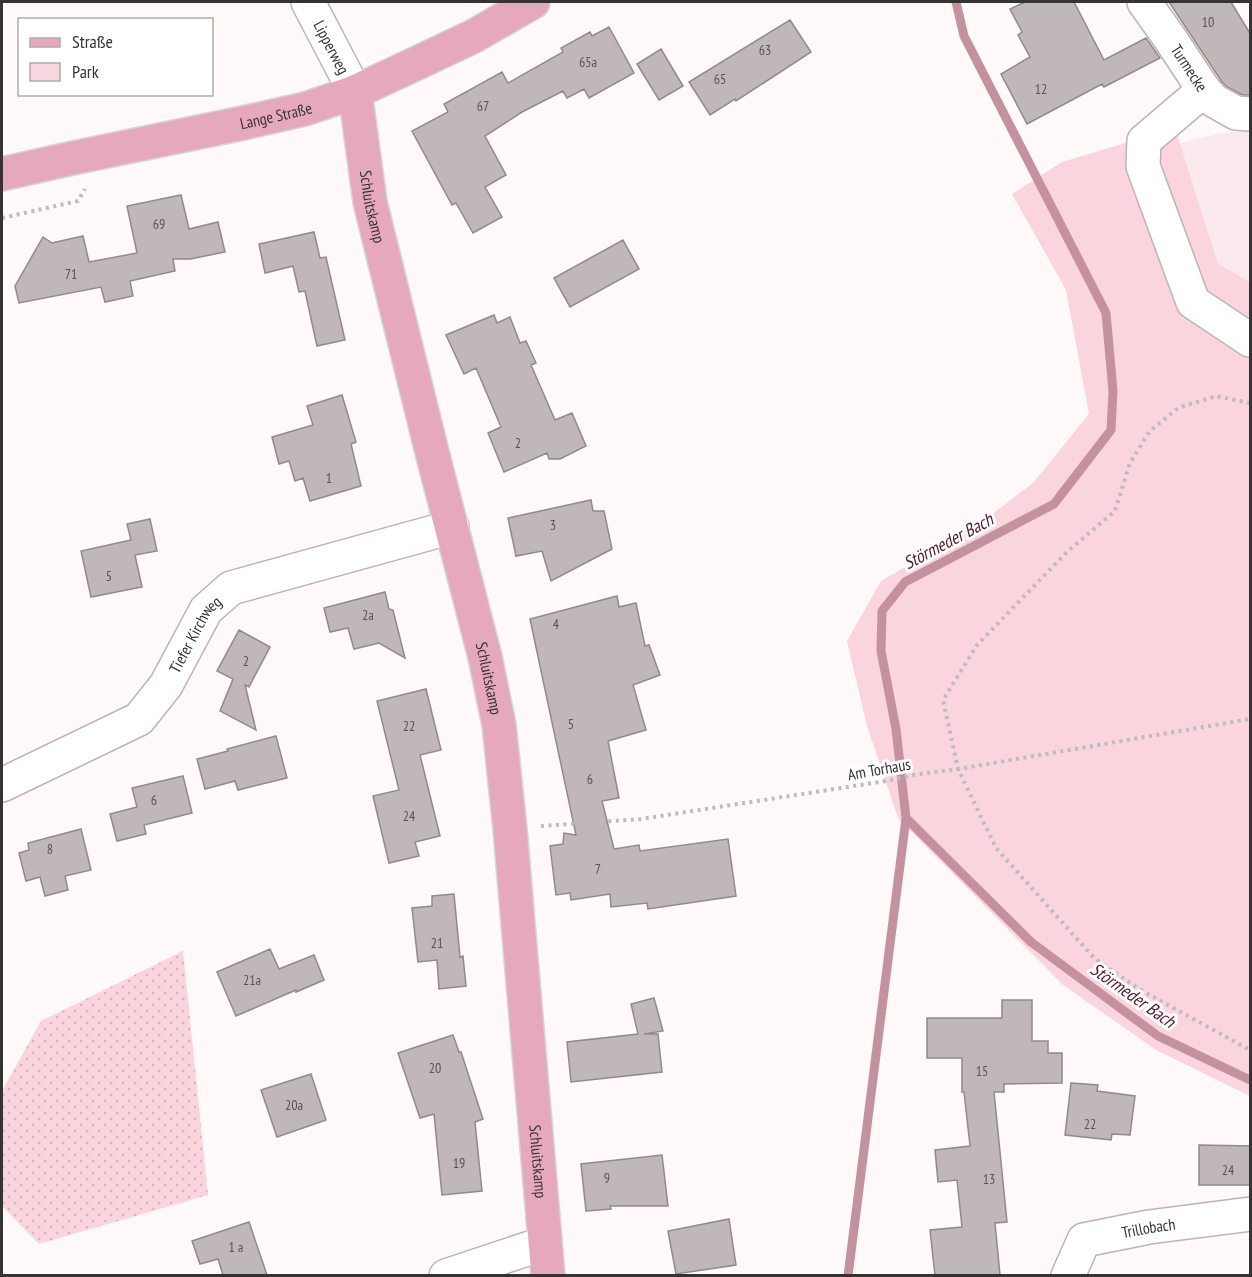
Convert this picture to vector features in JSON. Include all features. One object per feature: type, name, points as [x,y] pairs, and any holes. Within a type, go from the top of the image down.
[{"type":"main road","name":"Lange Straße","points":[[2,174],[305,109],[355,92],[474,36],[533,2]]},
{"type":"main road","name":"Schluitskamp","points":[[355,92],[370,202],[485,657],[499,725],[510,828],[548,1275]]},
{"type":"street","name":"Lipperweg","points":[[308,2],[355,92]]},
{"type":"street","name":"Turmecke","points":[[1144,2],[1213,100],[1236,113],[1251,114]]},
{"type":"street","points":[[1204,90],[1144,141],[1143,166],[1194,302],[1251,340]]},
{"type":"street","name":"Tiefer Kirchweg","points":[[2,785],[140,719],[166,685],[206,610],[231,588],[452,527]]},
{"type":"street","name":"Trillobach","points":[[1068,1275],[1084,1240],[1149,1227],[1251,1214]]},
{"type":"street","points":[[446,1275],[545,1243]]},
{"type":"path","points":[[1251,403],[1216,396],[1178,408],[1149,432],[1130,463],[1115,511],[1067,552],[977,645],[943,700],[958,769],[996,848],[1094,958],[1139,989],[1251,1050]]},
{"type":"path","name":"Am Torhaus","points":[[510,828],[641,819],[886,781],[1251,719]]},
{"type":"shaded area","points":[[1250,130],[1250,335],[1109,177],[1186,141]]},
{"type":"green space","points":[[1175,128],[1218,264],[1250,282],[1250,1096],[1156,1050],[1062,984],[898,818],[867,726],[847,641],[881,581],[977,526],[1034,482],[1089,414],[1066,290],[1012,194],[1062,162]]},
{"type":"green space","points":[[183,951],[208,1195],[39,1244],[2,1206],[2,1091],[41,1021]]},
{"type":"building","points":[[1025,2],[1074,2],[1104,60],[1146,38],[1160,58],[1104,87],[1102,84],[1027,124],[1001,74],[1030,57],[1018,35],[1022,32],[1010,9]]},
{"type":"building","points":[[1169,2],[1231,2],[1251,35],[1251,95],[1243,95],[1222,82]]},
{"type":"building","points":[[790,20],[811,52],[736,101],[735,99],[710,115],[689,82]]},
{"type":"building","points":[[609,27],[634,73],[589,98],[584,89],[567,98],[563,91],[522,112],[485,136],[506,175],[485,187],[502,217],[473,233],[456,203],[452,205],[412,131],[448,112],[444,104],[502,72],[508,83],[563,52],[561,48],[590,32],[592,36]]},
{"type":"building","points":[[661,49],[683,86],[659,100],[637,64]]},
{"type":"building","points":[[181,195],[189,229],[218,222],[225,252],[190,259],[173,259],[175,271],[130,281],[133,296],[105,302],[101,287],[19,303],[15,286],[43,237],[52,243],[83,236],[89,262],[137,253],[127,206]]},
{"type":"building","points":[[314,232],[320,258],[326,257],[345,340],[317,346],[305,291],[299,292],[293,266],[265,273],[259,244]]},
{"type":"building","points":[[623,240],[639,269],[570,307],[554,278]]},
{"type":"building","points":[[494,315],[497,323],[510,317],[520,343],[526,341],[536,363],[531,365],[555,420],[572,413],[586,446],[560,459],[549,459],[547,453],[504,472],[488,433],[501,427],[476,368],[464,374],[446,335]]},
{"type":"building","points":[[342,395],[356,442],[351,444],[361,486],[310,501],[303,478],[295,481],[289,461],[279,464],[272,437],[313,425],[307,406]]},
{"type":"building","points":[[591,500],[593,511],[604,511],[612,549],[551,581],[542,551],[516,556],[508,518]]},
{"type":"building","points":[[150,519],[157,551],[135,555],[142,587],[91,597],[81,551],[131,540],[127,524]]},
{"type":"building","points":[[385,592],[389,609],[393,610],[405,658],[379,643],[354,649],[348,628],[330,632],[324,608]]},
{"type":"building","points":[[617,596],[619,607],[636,603],[645,646],[649,645],[660,675],[633,685],[646,730],[608,741],[619,798],[602,801],[614,849],[639,845],[640,851],[728,839],[736,896],[648,909],[647,903],[611,907],[610,894],[571,900],[570,893],[556,895],[550,846],[563,844],[564,833],[576,835],[530,619]]},
{"type":"building","points":[[239,630],[270,647],[249,687],[245,685],[256,730],[220,711],[233,679],[217,671]]},
{"type":"building","points":[[426,689],[441,750],[420,755],[440,836],[415,842],[419,856],[389,863],[373,796],[399,790],[377,701]]},
{"type":"building","points":[[276,736],[287,778],[238,790],[235,781],[205,789],[197,759]]},
{"type":"building","points":[[183,776],[192,813],[144,825],[146,834],[117,841],[110,814],[137,807],[132,788]]},
{"type":"building","points":[[81,829],[91,870],[65,876],[68,890],[45,896],[40,877],[26,881],[19,853],[29,850],[28,843]]},
{"type":"building","points":[[454,894],[460,957],[463,956],[466,986],[439,989],[437,960],[418,962],[412,908],[432,906],[432,896]]},
{"type":"building","points":[[270,949],[279,969],[314,955],[324,980],[236,1016],[217,972]]},
{"type":"building","points":[[654,998],[663,1031],[644,1034],[658,1034],[662,1072],[571,1082],[567,1042],[638,1034],[631,1004]]},
{"type":"building","points":[[1002,1000],[1032,1000],[1032,1041],[1048,1041],[1048,1053],[1062,1053],[1062,1083],[1004,1084],[1004,1092],[994,1092],[1007,1222],[995,1223],[1000,1275],[935,1275],[930,1230],[962,1227],[957,1180],[938,1182],[935,1150],[970,1146],[964,1092],[962,1092],[962,1058],[927,1058],[927,1018],[1002,1018]]},
{"type":"building","points":[[453,1035],[459,1052],[461,1052],[483,1119],[475,1122],[482,1191],[442,1195],[434,1114],[420,1118],[398,1053]]},
{"type":"building","points":[[311,1074],[326,1120],[277,1137],[261,1090]]},
{"type":"building","points":[[1071,1083],[1098,1085],[1097,1091],[1135,1096],[1130,1135],[1112,1134],[1111,1140],[1065,1135]]},
{"type":"building","points":[[1199,1145],[1251,1146],[1251,1185],[1199,1185]]},
{"type":"building","points":[[662,1155],[668,1206],[610,1206],[611,1209],[586,1211],[581,1164]]},
{"type":"building","points":[[729,1219],[736,1265],[676,1274],[668,1231]]},
{"type":"building","points":[[249,1222],[267,1275],[223,1275],[218,1259],[200,1264],[192,1241]]},
{"type":"waterway","name":"Störmeder Bach","points":[[956,2],[964,36],[1106,313],[1113,391],[1111,430],[1054,504],[905,582],[882,611],[881,651],[896,729],[906,818],[1031,942],[1158,1036],[1250,1080]]},
{"type":"waterway","points":[[848,1276],[906,818]]}]
